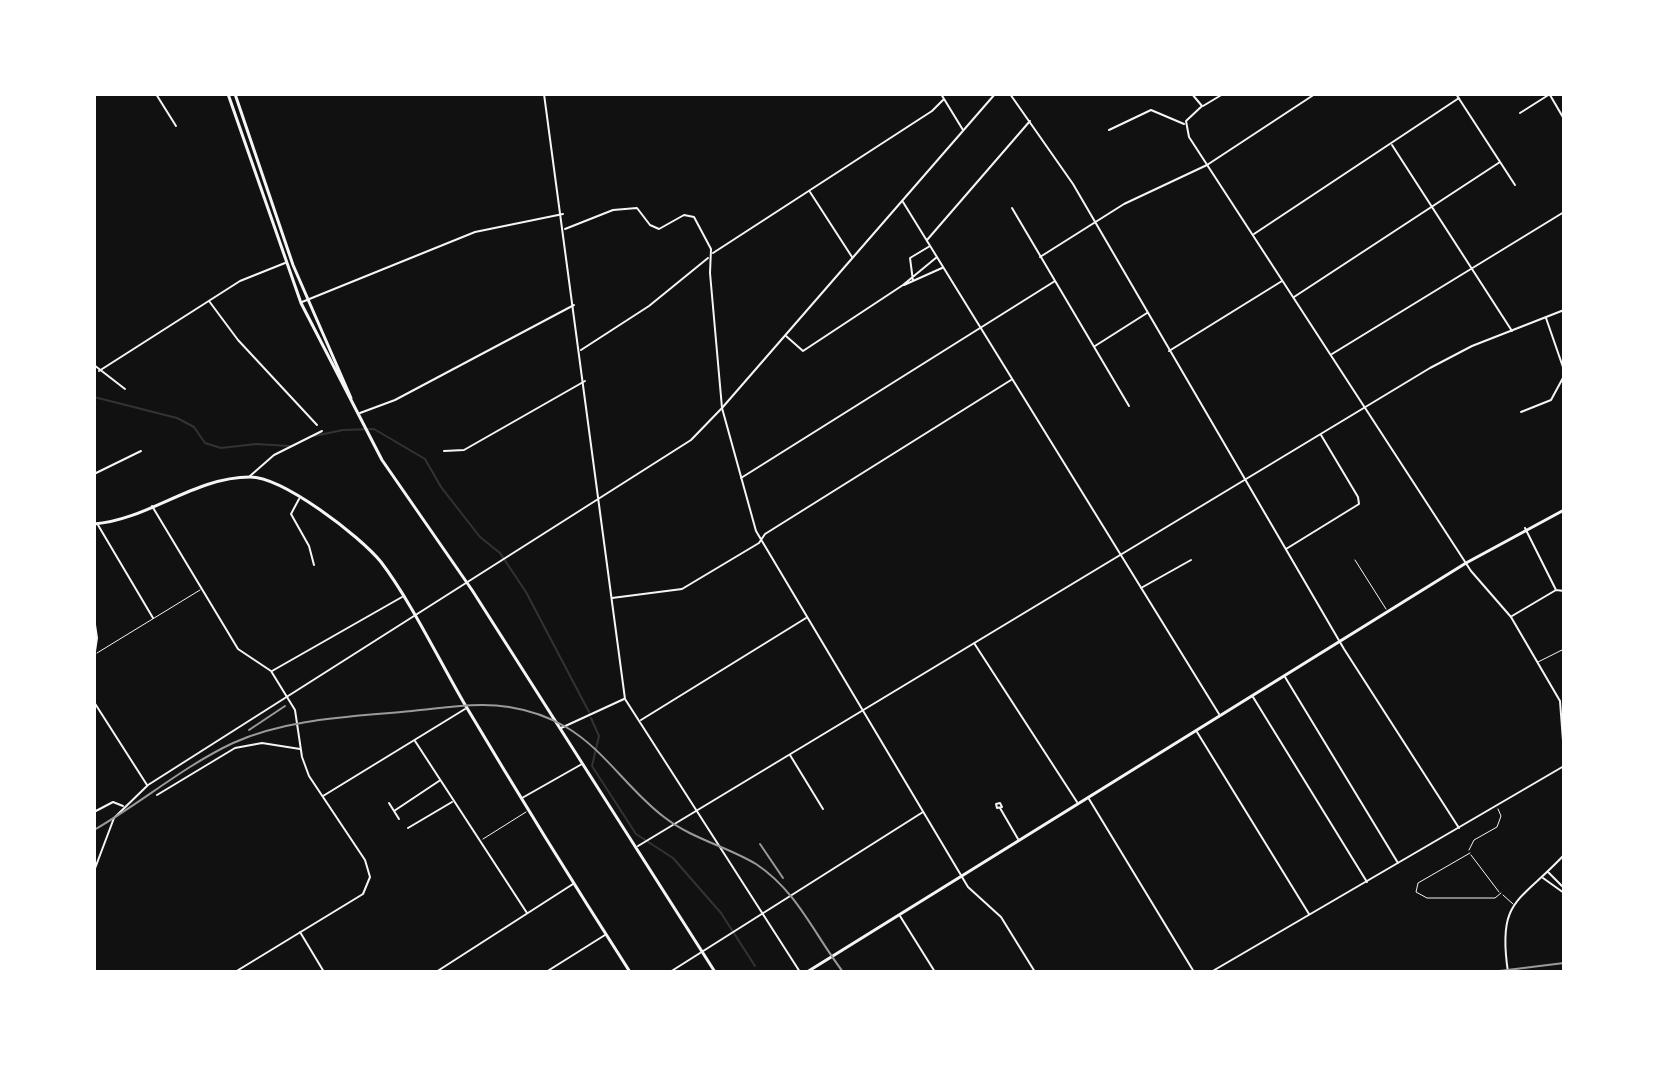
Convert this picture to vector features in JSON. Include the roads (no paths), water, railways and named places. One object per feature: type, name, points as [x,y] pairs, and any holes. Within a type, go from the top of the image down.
[{"type":"main road","points":[[228,94],[301,303],[376,449],[466,582],[715,972]]},
{"type":"main road","points":[[235,94],[308,300],[352,401]]},
{"type":"main road","points":[[96,524],[124,519],[220,482],[250,477],[266,480],[300,498],[379,559],[528,811],[630,972]]},
{"type":"main road","points":[[807,972],[1466,563],[1525,528],[1564,510]]},
{"type":"street","points":[[156,94],[176,126]]},
{"type":"street","points":[[544,94],[563,214],[625,699],[800,972]]},
{"type":"street","points":[[941,94],[963,130]]},
{"type":"street","points":[[94,871],[106,832],[123,806],[148,785],[691,440],[786,336],[995,94]]},
{"type":"street","points":[[1010,94],[1095,222],[1339,642],[1459,828]]},
{"type":"street","points":[[1192,94],[1202,106]]},
{"type":"street","points":[[1184,124],[1192,112],[1223,94]]},
{"type":"street","points":[[1040,257],[1095,222],[1207,165],[1315,94]]},
{"type":"street","points":[[1456,94],[1515,185]]},
{"type":"street","points":[[1520,113],[1550,94],[1564,119]]},
{"type":"street","points":[[1253,235],[1459,98]]},
{"type":"street","points":[[581,350],[649,306],[702,266],[711,254],[932,111],[944,99]]},
{"type":"street","points":[[1109,130],[1151,110],[1184,124],[1207,165],[1466,563],[1511,617],[1560,701],[1564,754]]},
{"type":"street","points":[[927,240],[1030,120]]},
{"type":"street","points":[[1391,144],[1512,331]]},
{"type":"street","points":[[1293,297],[1500,162]]},
{"type":"street","points":[[809,191],[853,258]]},
{"type":"street","points":[[902,201],[1220,716]]},
{"type":"street","points":[[565,229],[626,206],[637,208],[650,225],[659,229],[689,214],[711,249],[722,408],[760,541],[974,895],[1001,917],[1035,972]]},
{"type":"street","points":[[1012,208],[1129,406]]},
{"type":"street","points":[[1332,354],[1564,212]]},
{"type":"street","points":[[301,303],[475,232],[563,214]]},
{"type":"street","points":[[913,279],[910,258],[917,251],[931,246]]},
{"type":"street","points":[[913,279],[938,256]]},
{"type":"street","points":[[99,371],[251,275],[285,263]]},
{"type":"street","points":[[786,336],[803,351],[913,279],[944,267]]},
{"type":"street","points":[[1169,351],[1283,280]]},
{"type":"street","points":[[740,479],[1055,281]]},
{"type":"street","points":[[208,300],[238,340],[317,425]]},
{"type":"street","points":[[358,413],[371,410],[574,305]]},
{"type":"street","points":[[637,847],[1366,406],[1455,355],[1564,310]]},
{"type":"street","points":[[1094,346],[1147,313]]},
{"type":"street","points":[[1545,317],[1564,370]]},
{"type":"street","points":[[94,365],[125,389]]},
{"type":"street","points":[[1521,412],[1551,400],[1564,376]]},
{"type":"street","points":[[612,598],[682,589],[1012,380]]},
{"type":"street","points":[[444,451],[464,450],[585,381]]},
{"type":"street","points":[[250,477],[274,455],[322,431]]},
{"type":"street","points":[[1286,549],[1359,504],[1358,497],[1320,434]]},
{"type":"street","points":[[94,474],[141,451]]},
{"type":"street","points":[[300,498],[291,514],[309,546],[314,565]]},
{"type":"street","points":[[152,506],[238,649],[271,671],[286,695],[300,724],[300,749],[309,776],[367,864],[369,883],[357,899],[235,972]]},
{"type":"street","points":[[96,524],[153,618]]},
{"type":"street","points":[[1525,528],[1556,590]]},
{"type":"street","points":[[1140,588],[1191,560]]},
{"type":"street","points":[[1511,617],[1556,590],[1564,591]]},
{"type":"street","points":[[271,671],[402,597]]},
{"type":"street","points":[[94,618],[97,653],[94,658]]},
{"type":"street","points":[[640,721],[806,618]]},
{"type":"street","points":[[974,642],[1078,804]]},
{"type":"street","points":[[1284,676],[1399,864]]},
{"type":"street","points":[[1253,696],[1367,882]]},
{"type":"street","points":[[560,728],[625,699]]},
{"type":"street","points":[[94,702],[148,785]]},
{"type":"street","points":[[322,796],[467,707]]},
{"type":"street","points":[[1197,731],[1310,915]]},
{"type":"street","points":[[415,741],[527,913]]},
{"type":"street","points":[[157,795],[235,748],[262,743],[300,749]]},
{"type":"street","points":[[789,754],[823,809]]},
{"type":"street","points":[[521,799],[583,764]]},
{"type":"street","points":[[1211,972],[1564,766]]},
{"type":"street","points":[[394,811],[440,781]]},
{"type":"street","points":[[1089,798],[1194,972]]},
{"type":"street","points":[[94,812],[113,802],[123,806]]},
{"type":"street","points":[[408,828],[454,802]]},
{"type":"street","points":[[389,803],[399,819]]},
{"type":"street","points":[[1000,808],[1019,840]]},
{"type":"street","points":[[670,972],[923,812]]},
{"type":"street","points":[[1508,972],[1503,929],[1513,904],[1564,855]]},
{"type":"street","points":[[1548,872],[1564,888]]},
{"type":"street","points":[[1542,877],[1564,893]]},
{"type":"street","points":[[436,972],[573,884]]},
{"type":"street","points":[[899,915],[935,972]]},
{"type":"street","points":[[299,931],[324,972]]},
{"type":"street","points":[[546,972],[606,934]]},
{"type":"lane","points":[[1355,560],[1388,612]]},
{"type":"lane","points":[[97,653],[200,590]]},
{"type":"lane","points":[[1538,662],[1564,649]]},
{"type":"lane","points":[[1496,806],[1501,823],[1474,840],[1470,853],[1513,904]]},
{"type":"lane","points":[[479,841],[528,811]]},
{"type":"lane","points":[[1470,853],[1418,883],[1416,892],[1427,898],[1495,898],[1501,893]]},
{"type":"waterway","points":[[94,397],[177,418],[194,427],[205,443],[221,448],[256,444],[290,446]]},
{"type":"waterway","points":[[314,436],[343,430],[374,429],[425,459],[441,487],[480,537],[500,553],[526,592],[589,712]]},
{"type":"waterway","points":[[591,718],[599,736],[592,766],[636,834],[673,858],[721,913],[755,966]]},
{"type":"railway","points":[[249,730],[285,706]]},
{"type":"railway","points":[[94,830],[215,752],[276,728],[321,720],[460,706],[516,708],[546,717],[580,736],[664,817],[686,831],[756,864],[770,875],[794,900],[843,972]]},
{"type":"railway","points":[[760,844],[783,878]]},
{"type":"railway","points":[[1491,972],[1564,963]]}]
